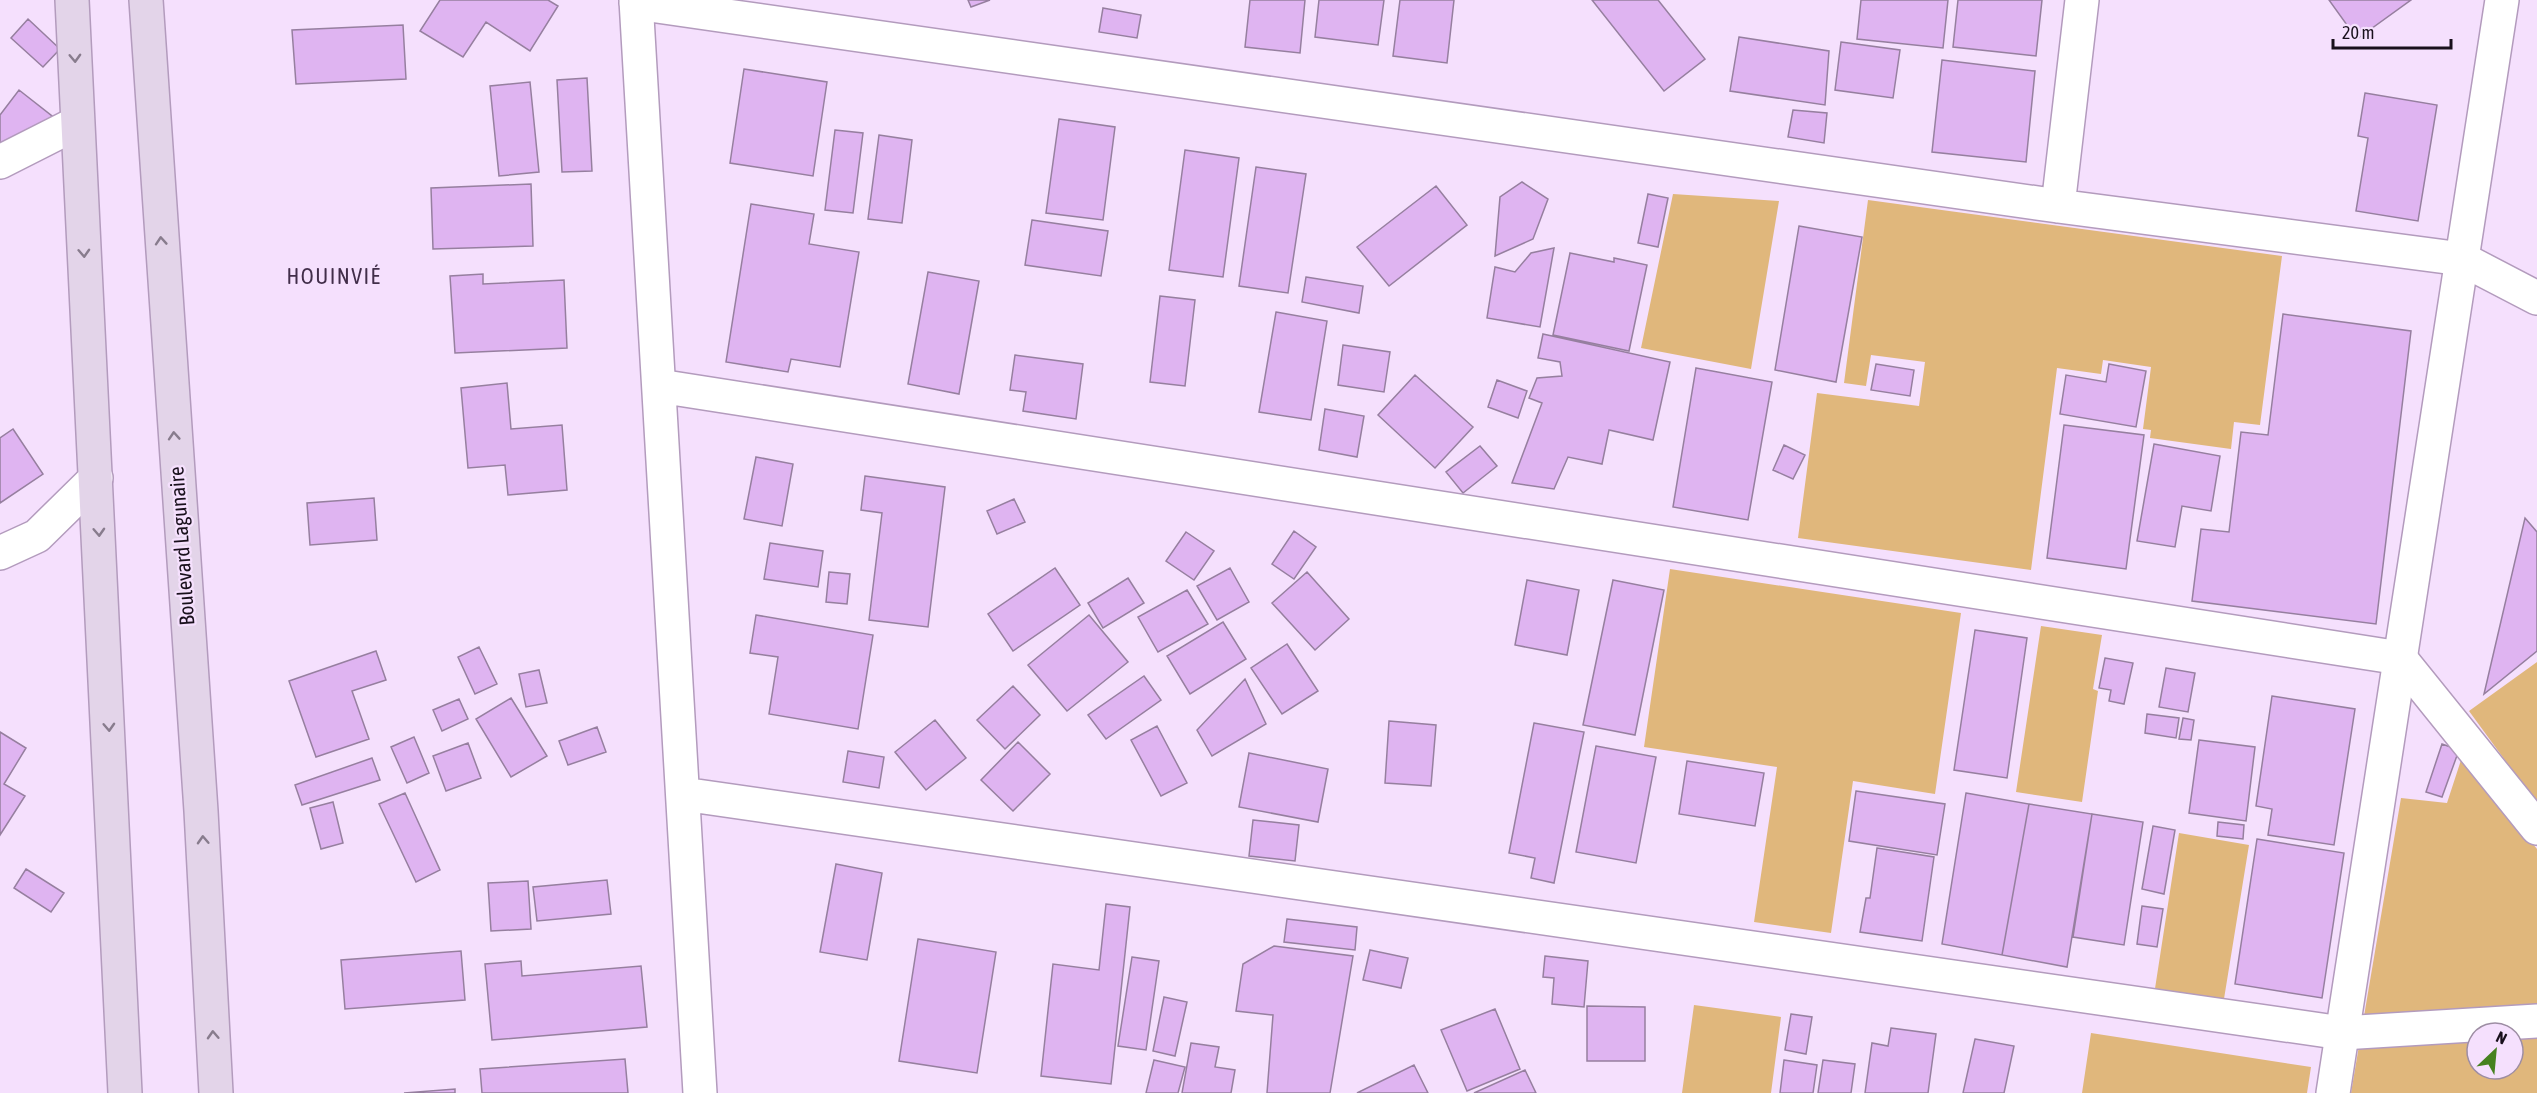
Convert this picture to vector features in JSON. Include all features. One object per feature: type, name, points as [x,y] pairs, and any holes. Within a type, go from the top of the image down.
[{"type":"main road","points":[[72,0],[125,1093]]},
{"type":"main road","name":"Boulevard Lagunaire","points":[[146,0],[201,811],[216,1093]]},
{"type":"street","points":[[2058,206],[2082,0]]},
{"type":"street","points":[[2333,1093],[2502,0]]},
{"type":"street","points":[[700,1093],[636,2],[2058,206],[2462,259],[2537,298]]},
{"type":"street","points":[[0,162],[77,123]]},
{"type":"street","points":[[659,386],[2400,657],[2537,828]]},
{"type":"street","points":[[0,553],[37,536],[96,478]]},
{"type":"street","points":[[683,794],[2342,1034],[2537,1021]]},
{"type":"shaded area","points":[[1673,194],[1779,201],[1751,369],[1641,348]]},
{"type":"shaded area","points":[[1868,200],[2282,256],[2260,425],[2234,422],[2231,449],[2150,438],[2151,430],[2143,429],[2151,367],[2103,360],[2101,374],[2057,368],[2031,570],[1798,538],[1817,393],[1919,406],[1925,362],[1871,355],[1866,386],[1844,383]]},
{"type":"shaded area","points":[[1670,569],[1961,613],[1935,794],[1853,781],[1831,933],[1754,922],[1777,767],[1644,747]]},
{"type":"shaded area","points":[[2041,626],[2102,635],[2093,689],[2098,691],[2082,802],[2016,792]]},
{"type":"shaded area","points":[[2537,662],[2537,804],[2469,711]]},
{"type":"shaded area","points":[[2462,757],[2537,849],[2537,1093],[2351,1093],[2401,798],[2447,803]]},
{"type":"shaded area","points":[[2179,833],[2249,845],[2223,1005],[2154,995]]},
{"type":"shaded area","points":[[1694,1005],[1781,1017],[1771,1093],[1682,1093]]},
{"type":"shaded area","points":[[2091,1033],[2311,1067],[2307,1093],[2082,1093]]},
{"type":"building","points":[[440,0],[548,0],[558,6],[530,51],[486,22],[463,57],[420,31]]},
{"type":"building","points":[[968,0],[990,0],[971,7]]},
{"type":"building","points":[[1250,0],[1305,0],[1300,53],[1245,47]]},
{"type":"building","points":[[1319,0],[1384,0],[1378,45],[1315,37]]},
{"type":"building","points":[[1400,0],[1454,0],[1447,63],[1393,56]]},
{"type":"building","points":[[1592,0],[1658,0],[1705,59],[1664,91]]},
{"type":"building","points":[[1861,0],[1948,0],[1943,48],[1857,39]]},
{"type":"building","points":[[1958,0],[2042,0],[2036,56],[1953,47]]},
{"type":"building","points":[[2329,0],[2411,0],[2357,39]]},
{"type":"building","points":[[1103,8],[1141,15],[1137,38],[1099,32]]},
{"type":"building","points":[[28,19],[60,49],[43,67],[11,38]]},
{"type":"building","points":[[403,25],[406,79],[296,84],[292,30]]},
{"type":"building","points":[[1739,37],[1829,51],[1825,105],[1730,91]]},
{"type":"building","points":[[1841,42],[1900,50],[1893,98],[1835,90]]},
{"type":"building","points":[[1942,60],[2035,71],[2026,162],[1932,152]]},
{"type":"building","points":[[744,69],[827,82],[813,176],[730,163]]},
{"type":"building","points":[[587,78],[592,171],[562,172],[557,80]]},
{"type":"building","points":[[530,82],[539,172],[499,176],[490,86]]},
{"type":"building","points":[[19,90],[52,116],[9,173],[0,166],[0,115]]},
{"type":"building","points":[[2365,93],[2437,105],[2418,221],[2356,211],[2368,138],[2358,136]]},
{"type":"building","points":[[1793,110],[1827,113],[1824,143],[1788,137]]},
{"type":"building","points":[[1059,119],[1115,127],[1103,220],[1046,213]]},
{"type":"building","points":[[835,130],[863,133],[853,213],[825,210]]},
{"type":"building","points":[[879,135],[912,140],[902,223],[868,219]]},
{"type":"building","points":[[1185,150],[1239,158],[1223,277],[1169,270]]},
{"type":"building","points":[[1256,167],[1306,174],[1288,293],[1239,286]]},
{"type":"building","points":[[1522,182],[1548,199],[1533,239],[1495,256],[1500,197]]},
{"type":"building","points":[[531,184],[533,246],[433,249],[431,188]]},
{"type":"building","points":[[1436,186],[1467,225],[1389,286],[1357,247]]},
{"type":"building","points":[[1648,194],[1668,198],[1658,247],[1638,243]]},
{"type":"building","points":[[751,204],[814,214],[809,244],[859,252],[840,367],[791,359],[788,372],[726,362]]},
{"type":"building","points":[[1032,220],[1108,231],[1101,276],[1025,265]]},
{"type":"building","points":[[1799,226],[1862,237],[1836,382],[1775,370]]},
{"type":"building","points":[[1554,248],[1540,327],[1487,318],[1495,267],[1515,272],[1531,253]]},
{"type":"building","points":[[1570,253],[1614,262],[1614,258],[1647,265],[1629,351],[1553,335]]},
{"type":"building","points":[[928,272],[979,281],[959,394],[908,384]]},
{"type":"building","points":[[483,274],[483,284],[564,280],[567,348],[455,353],[450,276]]},
{"type":"building","points":[[1306,277],[1363,286],[1359,313],[1302,302]]},
{"type":"building","points":[[1160,296],[1195,300],[1185,386],[1150,382]]},
{"type":"building","points":[[1276,312],[1327,321],[1311,420],[1259,412]]},
{"type":"building","points":[[2283,314],[2411,331],[2376,624],[2192,601],[2201,529],[2229,532],[2241,432],[2268,435]]},
{"type":"building","points":[[1543,334],[1670,362],[1653,440],[1609,430],[1602,464],[1568,457],[1554,489],[1512,483],[1542,403],[1529,398],[1537,378],[1562,376],[1560,362],[1538,358]]},
{"type":"building","points":[[1343,345],[1390,352],[1384,392],[1338,385]]},
{"type":"building","points":[[1015,355],[1083,364],[1076,419],[1023,411],[1026,392],[1010,390]]},
{"type":"building","points":[[1876,364],[1914,370],[1910,396],[1871,390]]},
{"type":"building","points":[[2109,364],[2146,371],[2136,427],[2060,414],[2066,375],[2106,382]]},
{"type":"building","points":[[1696,368],[1772,382],[1748,520],[1673,507]]},
{"type":"building","points":[[1415,375],[1473,427],[1435,468],[1378,415]]},
{"type":"building","points":[[1497,380],[1527,391],[1518,418],[1488,407]]},
{"type":"building","points":[[507,383],[511,429],[562,425],[567,490],[508,495],[505,465],[468,468],[461,388]]},
{"type":"building","points":[[1325,409],[1364,416],[1357,457],[1319,450]]},
{"type":"building","points":[[2064,425],[2144,435],[2126,569],[2047,558]]},
{"type":"building","points":[[13,429],[43,474],[0,503],[0,438]]},
{"type":"building","points":[[2154,444],[2220,456],[2211,511],[2182,506],[2175,547],[2137,541]]},
{"type":"building","points":[[1784,445],[1805,455],[1793,479],[1773,470]]},
{"type":"building","points":[[1480,446],[1497,466],[1463,493],[1446,472]]},
{"type":"building","points":[[756,457],[793,464],[782,526],[744,519]]},
{"type":"building","points":[[865,476],[945,487],[928,627],[869,620],[882,513],[861,510]]},
{"type":"building","points":[[374,498],[377,540],[310,545],[307,503]]},
{"type":"building","points":[[1014,499],[1025,522],[997,534],[987,511]]},
{"type":"building","points":[[2525,518],[2537,532],[2537,651],[2484,694]]},
{"type":"building","points":[[1294,531],[1316,547],[1294,579],[1272,564]]},
{"type":"building","points":[[1186,532],[1214,551],[1194,580],[1166,561]]},
{"type":"building","points":[[770,543],[823,551],[818,587],[764,579]]},
{"type":"building","points":[[1055,568],[1080,605],[1013,651],[988,614]]},
{"type":"building","points":[[1230,568],[1249,602],[1217,620],[1197,586]]},
{"type":"building","points":[[829,572],[850,574],[847,604],[826,602]]},
{"type":"building","points":[[1307,572],[1349,619],[1315,650],[1272,603]]},
{"type":"building","points":[[1128,578],[1144,603],[1103,628],[1088,603]]},
{"type":"building","points":[[1527,580],[1579,590],[1567,655],[1515,645]]},
{"type":"building","points":[[1613,580],[1664,590],[1635,735],[1583,725]]},
{"type":"building","points":[[1187,590],[1208,624],[1158,652],[1138,617]]},
{"type":"building","points":[[756,615],[873,635],[858,729],[769,714],[778,657],[750,653]]},
{"type":"building","points":[[1089,615],[1128,662],[1067,711],[1028,665]]},
{"type":"building","points":[[1223,622],[1246,659],[1190,694],[1167,656]]},
{"type":"building","points":[[1975,630],[2027,638],[2007,778],[1954,770]]},
{"type":"building","points":[[1287,644],[1318,691],[1282,714],[1251,668]]},
{"type":"building","points":[[479,647],[497,684],[475,694],[458,657]]},
{"type":"building","points":[[376,651],[386,680],[352,691],[369,739],[316,757],[289,681]]},
{"type":"building","points":[[2105,658],[2133,663],[2124,704],[2109,701],[2111,690],[2099,688]]},
{"type":"building","points":[[2166,668],[2195,673],[2188,712],[2159,707]]},
{"type":"building","points":[[539,670],[547,703],[526,707],[519,674]]},
{"type":"building","points":[[1144,676],[1161,700],[1106,739],[1088,715]]},
{"type":"building","points":[[1245,679],[1266,724],[1212,756],[1197,730]]},
{"type":"building","points":[[1013,686],[1040,715],[1005,749],[977,720]]},
{"type":"building","points":[[2272,696],[2355,709],[2334,845],[2268,835],[2272,809],[2256,806]]},
{"type":"building","points":[[511,698],[547,756],[511,777],[476,719]]},
{"type":"building","points":[[459,699],[468,719],[442,731],[433,710]]},
{"type":"building","points":[[2147,714],[2179,718],[2176,738],[2145,733]]},
{"type":"building","points":[[2183,718],[2194,720],[2191,740],[2179,739]]},
{"type":"building","points":[[935,720],[966,758],[926,790],[895,752]]},
{"type":"building","points":[[1389,721],[1436,725],[1431,786],[1385,783]]},
{"type":"building","points":[[1534,723],[1584,732],[1554,883],[1531,878],[1535,858],[1509,853]]},
{"type":"building","points":[[1157,726],[1187,783],[1161,796],[1131,740]]},
{"type":"building","points":[[597,727],[606,752],[568,765],[559,741]]},
{"type":"building","points":[[0,732],[26,748],[4,784],[25,796],[0,835]]},
{"type":"building","points":[[414,737],[429,773],[407,783],[391,747]]},
{"type":"building","points":[[2199,740],[2255,747],[2246,821],[2189,813]]},
{"type":"building","points":[[1018,742],[1050,774],[1013,811],[981,780]]},
{"type":"building","points":[[468,743],[481,778],[446,791],[433,756]]},
{"type":"building","points":[[2442,744],[2459,750],[2442,797],[2426,792]]},
{"type":"building","points":[[1596,746],[1656,757],[1636,863],[1576,852]]},
{"type":"building","points":[[848,751],[884,757],[879,788],[843,782]]},
{"type":"building","points":[[1249,753],[1328,769],[1318,822],[1239,807]]},
{"type":"building","points":[[372,758],[380,780],[302,805],[295,785]]},
{"type":"building","points":[[1687,761],[1764,773],[1755,826],[1679,814]]},
{"type":"building","points":[[1856,791],[1945,804],[1937,855],[1849,841]]},
{"type":"building","points":[[405,793],[440,870],[416,882],[379,804]]},
{"type":"building","points":[[1966,793],[2029,804],[2002,955],[1942,944]]},
{"type":"building","points":[[333,802],[343,843],[321,849],[310,808]]},
{"type":"building","points":[[2029,804],[2092,814],[2067,967],[2002,955]]},
{"type":"building","points":[[2092,814],[2143,822],[2124,945],[2073,937]]},
{"type":"building","points":[[1253,820],[1299,825],[1295,861],[1249,856]]},
{"type":"building","points":[[2218,822],[2244,825],[2243,839],[2217,836]]},
{"type":"building","points":[[2153,826],[2175,830],[2164,894],[2142,889]]},
{"type":"building","points":[[2257,839],[2344,853],[2322,998],[2235,984]]},
{"type":"building","points":[[1877,848],[1934,857],[1922,941],[1860,932],[1866,898],[1870,898]]},
{"type":"building","points":[[836,864],[882,873],[867,960],[820,952]]},
{"type":"building","points":[[26,869],[64,893],[51,912],[14,888]]},
{"type":"building","points":[[607,880],[611,914],[537,921],[533,887]]},
{"type":"building","points":[[528,881],[531,929],[491,931],[488,883]]},
{"type":"building","points":[[1106,904],[1130,907],[1111,1084],[1041,1076],[1053,964],[1099,970]]},
{"type":"building","points":[[2142,906],[2163,909],[2157,947],[2137,944]]},
{"type":"building","points":[[1287,919],[1357,927],[1355,950],[1284,942]]},
{"type":"building","points":[[918,939],[996,952],[977,1073],[899,1061]]},
{"type":"building","points":[[1274,946],[1353,956],[1330,1093],[1267,1093],[1273,1015],[1236,1011],[1243,964]]},
{"type":"building","points":[[1370,950],[1408,958],[1401,988],[1363,980]]},
{"type":"building","points":[[461,951],[465,1000],[345,1009],[341,960]]},
{"type":"building","points":[[1545,956],[1588,961],[1584,1007],[1552,1004],[1554,978],[1543,977]]},
{"type":"building","points":[[1132,957],[1159,961],[1146,1050],[1118,1046]]},
{"type":"building","points":[[521,961],[522,976],[641,966],[647,1027],[492,1040],[485,964]]},
{"type":"building","points":[[1164,997],[1187,1002],[1175,1056],[1153,1051]]},
{"type":"building","points":[[1587,1006],[1645,1007],[1645,1061],[1587,1061]]},
{"type":"building","points":[[1495,1009],[1520,1069],[1467,1091],[1441,1030]]},
{"type":"building","points":[[1791,1014],[1812,1017],[1806,1054],[1785,1050]]},
{"type":"building","points":[[1891,1028],[1936,1034],[1928,1093],[1865,1093],[1872,1043],[1888,1046]]},
{"type":"building","points":[[1975,1039],[2014,1046],[2004,1093],[1963,1093]]},
{"type":"building","points":[[1191,1043],[1219,1047],[1215,1067],[1235,1070],[1231,1093],[1182,1093]]},
{"type":"building","points":[[625,1059],[628,1093],[482,1093],[480,1069]]},
{"type":"building","points":[[1154,1060],[1185,1067],[1178,1093],[1146,1093]]},
{"type":"building","points":[[1784,1060],[1817,1065],[1813,1093],[1780,1093]]},
{"type":"building","points":[[1823,1060],[1855,1064],[1851,1093],[1818,1093]]},
{"type":"building","points":[[1414,1065],[1428,1093],[1357,1093]]},
{"type":"building","points":[[1525,1070],[1536,1093],[1474,1093]]},
{"type":"building","points":[[455,1089],[455,1093],[404,1093]]},
{"type":"district","name":"HOUINVIÉ","points":[[334,276]]}]
